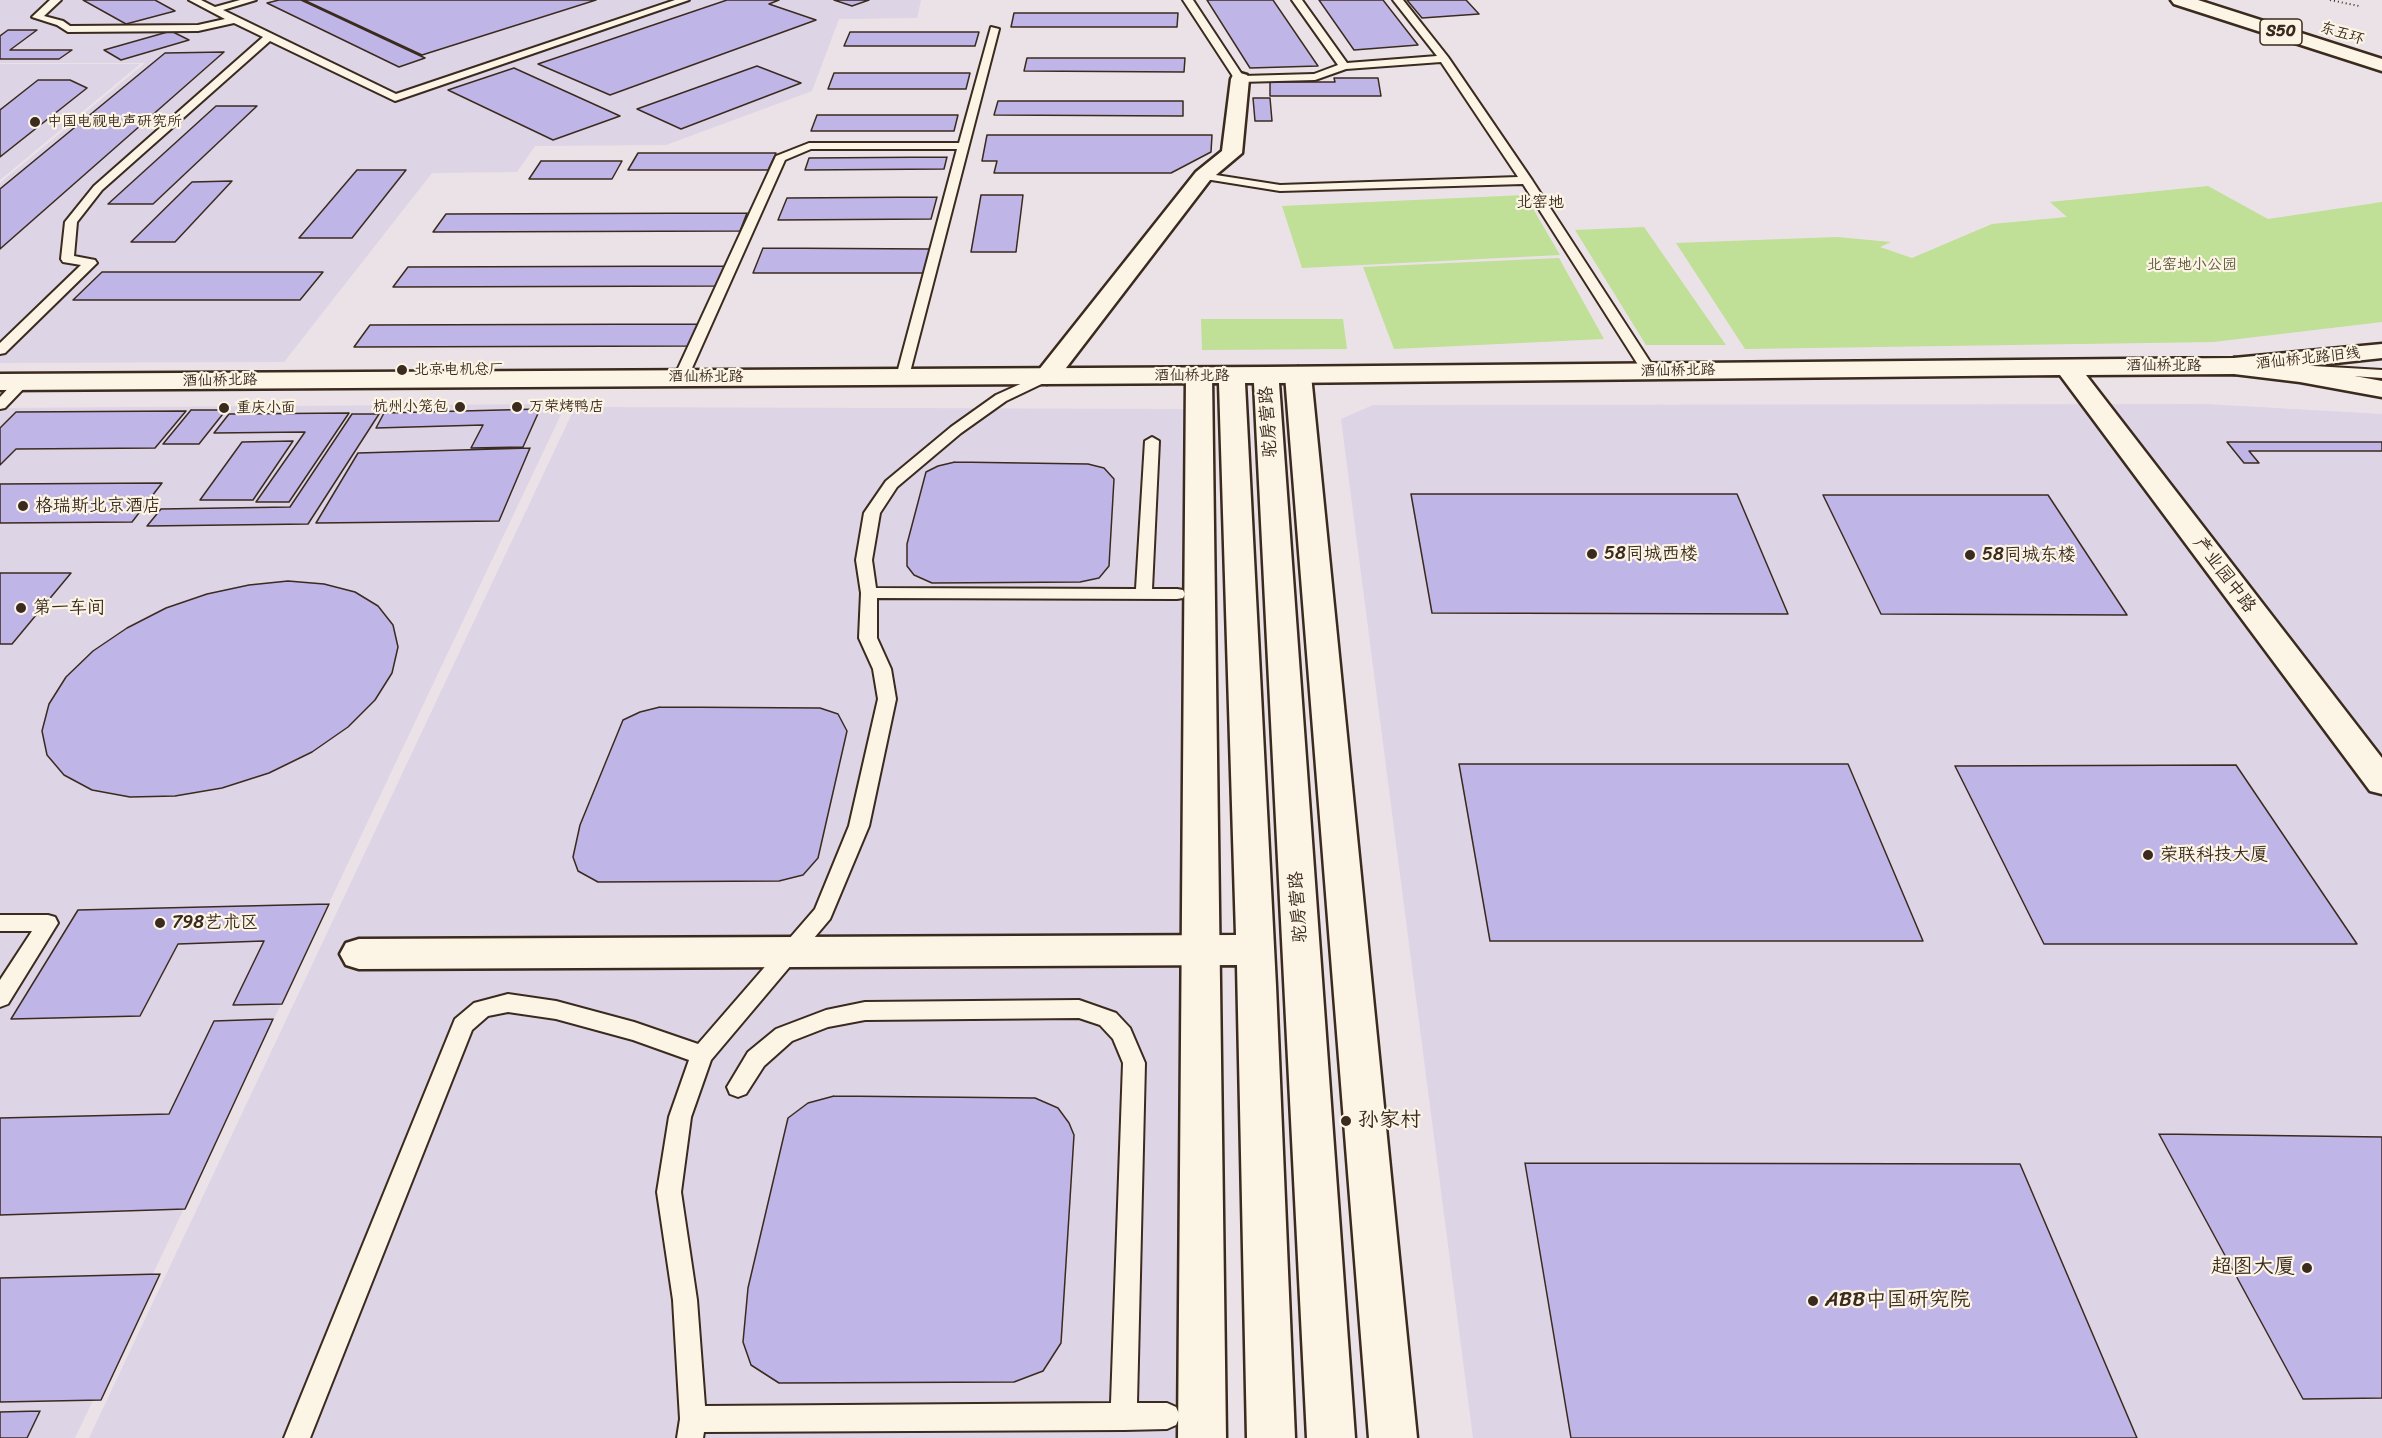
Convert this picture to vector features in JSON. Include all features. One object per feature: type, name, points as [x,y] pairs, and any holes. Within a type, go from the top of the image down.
[{"type":"main road","name":"东五环","points":[[2180,0],[2382,65]]},
{"type":"main road","name":"东五环","points":[[2234,0],[2325,28]]},
{"type":"main road","points":[[1047,376],[1203,176],[1232,153],[1240,79]]},
{"type":"main road","name":"酒仙桥北路旧线","points":[[2234,366],[2382,351]]},
{"type":"main road","name":"酒仙桥北路","points":[[11,382],[1249,375],[2234,366],[2300,374],[2382,389]]},
{"type":"main road","name":"产业园中路","points":[[2067,367],[2382,782]]},
{"type":"main road","points":[[1202,1438],[1201,951],[1249,375]]},
{"type":"main road","points":[[1249,375],[1393,1438]]},
{"type":"main road","name":"驼房营路","points":[[1249,375],[1255,950],[1271,1438]]},
{"type":"main road","name":"驼房营路","points":[[1249,375],[1331,1438]]},
{"type":"main road","points":[[359,954],[1255,950]]},
{"type":"lane","points":[[56,0],[37,17],[60,23],[68,29],[198,28],[234,20]]},
{"type":"lane","points":[[194,0],[394,98],[684,0]]},
{"type":"lane","points":[[214,10],[251,0]]},
{"type":"lane","points":[[505,60],[501,51],[656,0]]},
{"type":"lane","points":[[1188,0],[1240,79],[1315,77],[1344,66],[1444,59]]},
{"type":"lane","points":[[1297,0],[1344,66]]},
{"type":"lane","points":[[1398,0],[1444,59],[1526,180],[1649,371]]},
{"type":"lane","points":[[903,377],[994,29]]},
{"type":"lane","points":[[0,350],[92,263],[67,259],[71,222],[98,189],[269,37]]},
{"type":"lane","points":[[681,377],[780,158],[808,146],[964,146]]},
{"type":"lane","points":[[1203,176],[1280,188],[1526,180]]},
{"type":"lane","points":[[2234,366],[2382,374]]},
{"type":"lane","points":[[1047,376],[1001,398],[956,430],[891,484],[872,513],[864,560],[869,593],[868,638],[882,669],[887,699],[862,814],[823,913],[747,1005],[702,1055],[680,1117],[669,1192],[685,1300],[691,1429],[1167,1416]]},
{"type":"lane","points":[[0,405],[11,382]]},
{"type":"lane","points":[[1144,594],[1152,441]]},
{"type":"lane","points":[[869,593],[1177,594]]},
{"type":"lane","points":[[0,923],[48,923],[0,998]]},
{"type":"lane","points":[[297,1438],[463,1025],[482,1009],[508,1003],[556,1010],[601,1022],[702,1055]]},
{"type":"lane","points":[[738,1088],[756,1059],[784,1035],[826,1019],[865,1011],[1079,1009],[1108,1019],[1122,1034],[1134,1063],[1124,1417]]},
{"type":"path","points":[[2330,0],[2359,6]]},
{"type":"shaded area","points":[[0,0],[921,0],[917,18],[839,19],[812,91],[666,145],[535,146],[517,172],[432,173],[284,362],[0,363],[0,183],[145,63],[0,63]]},
{"type":"shaded area","name":"中国电视电声研究所","points":[[0,64],[140,64],[0,180]]},
{"type":"shaded area","name":"798艺术区","points":[[566,404],[75,1438],[0,1438],[0,408]]},
{"type":"shaded area","points":[[2205,404],[2382,414],[2382,1438],[1473,1438],[1341,419],[1373,405]]},
{"type":"shaded area","points":[[575,407],[1190,409],[1195,1438],[89,1438]]},
{"type":"green space","name":"北窑地小公园","points":[[2208,186],[2268,219],[2382,202],[2382,322],[2213,342],[1745,349],[1676,243],[1837,237],[1891,242],[1880,247],[1912,258],[1992,224],[2067,217],[2050,202]]},
{"type":"green space","points":[[1525,195],[1560,255],[1302,268],[1282,206]]},
{"type":"green space","points":[[1644,227],[1726,345],[1646,345],[1575,230]]},
{"type":"green space","points":[[1559,258],[1604,339],[1394,349],[1363,267]]},
{"type":"green space","points":[[1201,319],[1343,319],[1347,349],[1202,350]]},
{"type":"building","points":[[83,0],[155,0],[175,11],[126,24]]},
{"type":"building","points":[[279,0],[301,0],[425,58],[399,67],[267,3]]},
{"type":"building","points":[[304,0],[596,0],[422,55]]},
{"type":"building","points":[[727,0],[779,0],[769,4],[816,20],[610,95],[538,64]]},
{"type":"building","points":[[834,0],[869,0],[852,6]]},
{"type":"building","points":[[1207,0],[1273,0],[1318,66],[1250,68]]},
{"type":"building","points":[[1319,0],[1383,0],[1418,45],[1354,50]]},
{"type":"building","points":[[1407,0],[1466,0],[1479,14],[1422,18]]},
{"type":"building","points":[[1014,13],[1178,13],[1177,27],[1011,27]]},
{"type":"building","points":[[8,30],[37,30],[10,50],[72,50],[59,59],[0,59],[0,36]]},
{"type":"building","points":[[171,31],[189,40],[121,60],[104,50]]},
{"type":"building","points":[[850,32],[979,32],[975,46],[844,46]]},
{"type":"building","points":[[224,52],[0,249],[0,189],[165,53]]},
{"type":"building","points":[[1027,58],[1185,58],[1184,72],[1024,71]]},
{"type":"building","points":[[757,66],[801,83],[681,129],[637,109]]},
{"type":"building","points":[[514,68],[620,116],[553,140],[448,90]]},
{"type":"building","points":[[834,73],[970,73],[966,89],[828,89]]},
{"type":"building","points":[[1334,78],[1378,78],[1381,96],[1270,96],[1270,82],[1335,82]]},
{"type":"building","points":[[38,80],[70,80],[87,88],[0,157],[0,110]]},
{"type":"building","points":[[1253,98],[1270,98],[1272,121],[1255,121]]},
{"type":"building","points":[[998,101],[1183,101],[1183,116],[994,115]]},
{"type":"building","points":[[216,106],[257,106],[153,204],[108,204]]},
{"type":"building","points":[[817,115],[958,115],[954,131],[811,131]]},
{"type":"building","points":[[987,135],[1212,135],[1211,152],[1171,173],[994,173],[997,161],[982,161]]},
{"type":"building","points":[[638,153],[776,153],[768,170],[628,170]]},
{"type":"building","points":[[947,157],[944,169],[805,170],[809,158]]},
{"type":"building","points":[[541,161],[622,161],[612,179],[529,179]]},
{"type":"building","points":[[357,170],[406,170],[352,238],[299,238]]},
{"type":"building","points":[[232,181],[175,242],[131,242],[192,182]]},
{"type":"building","points":[[981,195],[1023,195],[1016,252],[971,252]]},
{"type":"building","points":[[937,197],[931,219],[778,220],[787,198]]},
{"type":"building","points":[[747,213],[740,231],[433,232],[446,214]]},
{"type":"building","points":[[763,248],[930,249],[923,273],[753,273]]},
{"type":"building","points":[[726,266],[717,286],[393,287],[408,267]]},
{"type":"building","points":[[102,272],[323,272],[300,300],[73,300]]},
{"type":"building","points":[[699,324],[689,346],[354,347],[370,325]]},
{"type":"building","points":[[540,409],[523,447],[471,448],[483,425],[376,428],[384,413]]},
{"type":"building","points":[[191,410],[226,410],[199,444],[163,444]]},
{"type":"building","points":[[186,411],[155,448],[16,449],[0,465],[0,428],[16,412]]},
{"type":"building","points":[[349,413],[289,502],[256,502],[305,432],[214,433],[229,414]]},
{"type":"building","points":[[352,414],[379,414],[308,524],[147,526],[161,509],[290,507]]},
{"type":"building","points":[[293,441],[253,500],[200,500],[242,442]]},
{"type":"building","points":[[2227,442],[2382,442],[2382,451],[2249,451],[2259,463],[2244,463]]},
{"type":"building","points":[[530,448],[499,521],[316,523],[358,453]]},
{"type":"building","points":[[955,462],[1088,464],[1104,468],[1114,479],[1109,566],[1099,578],[1080,582],[932,583],[914,575],[907,566],[907,544],[926,472]]},
{"type":"building","points":[[162,483],[132,522],[0,523],[0,484]]},
{"type":"building","name":"58同城西楼","points":[[1411,494],[1737,494],[1788,614],[1432,613]]},
{"type":"building","name":"58同城东楼","points":[[1823,495],[2048,495],[2127,615],[1881,614]]},
{"type":"building","name":"第一车间","points":[[0,573],[71,573],[12,644],[0,644]]},
{"type":"building","points":[[288,581],[324,584],[355,592],[378,606],[393,625],[398,647],[392,673],[375,700],[348,727],[312,752],[269,773],[222,788],[175,796],[130,797],[92,790],[64,775],[47,755],[42,731],[49,704],[66,677],[93,651],[127,628],[166,608],[207,594],[249,585]]},
{"type":"building","points":[[660,707],[820,708],[838,714],[847,731],[818,858],[803,875],[779,881],[598,882],[578,871],[573,857],[580,825],[623,720],[640,712]]},
{"type":"building","points":[[1459,764],[1848,764],[1923,941],[1490,941]]},
{"type":"building","name":"荣联科技大厦","points":[[2236,765],[2357,944],[2044,944],[1955,766]]},
{"type":"building","points":[[329,904],[282,1004],[233,1005],[264,941],[178,944],[140,1016],[11,1019],[78,910]]},
{"type":"building","points":[[273,1019],[185,1209],[0,1215],[0,1118],[169,1114],[214,1021]]},
{"type":"building","points":[[834,1096],[1035,1098],[1058,1108],[1069,1123],[1074,1135],[1061,1343],[1043,1371],[1014,1382],[779,1383],[751,1365],[743,1342],[748,1288],[788,1118],[808,1103]]},
{"type":"building","name":"超图大厦","points":[[2159,1134],[2382,1137],[2382,1398],[2303,1399]]},
{"type":"building","name":"ABB中国研究院","points":[[1525,1163],[2020,1164],[2137,1438],[1571,1438]]},
{"type":"building","points":[[160,1274],[101,1400],[0,1402],[0,1278]]},
{"type":"building","points":[[40,1411],[27,1438],[0,1438],[0,1412]]},
{"type":"place","name":"中国电视电声研究所","points":[[35,122]]},
{"type":"place","name":"北京电机总厂","points":[[402,370]]},
{"type":"place","name":"杭州小笼包","points":[[460,407]]},
{"type":"place","name":"万荣烤鸭店","points":[[517,407]]},
{"type":"place","name":"重庆小面","points":[[224,408]]},
{"type":"place","name":"格瑞斯北京酒店","points":[[23,506]]},
{"type":"place","name":"58同城西楼","points":[[1592,554]]},
{"type":"place","name":"58同城东楼","points":[[1970,555]]},
{"type":"place","name":"第一车间","points":[[21,608]]},
{"type":"place","name":"荣联科技大厦","points":[[2148,855]]},
{"type":"place","name":"798艺术区","points":[[160,923]]},
{"type":"place","name":"孙家村","points":[[1346,1121]]},
{"type":"place","name":"超图大厦","points":[[2307,1268]]},
{"type":"place","name":"ABB中国研究院","points":[[1813,1301]]},
{"type":"district","name":"北窑地","points":[[1540,203]]}]
